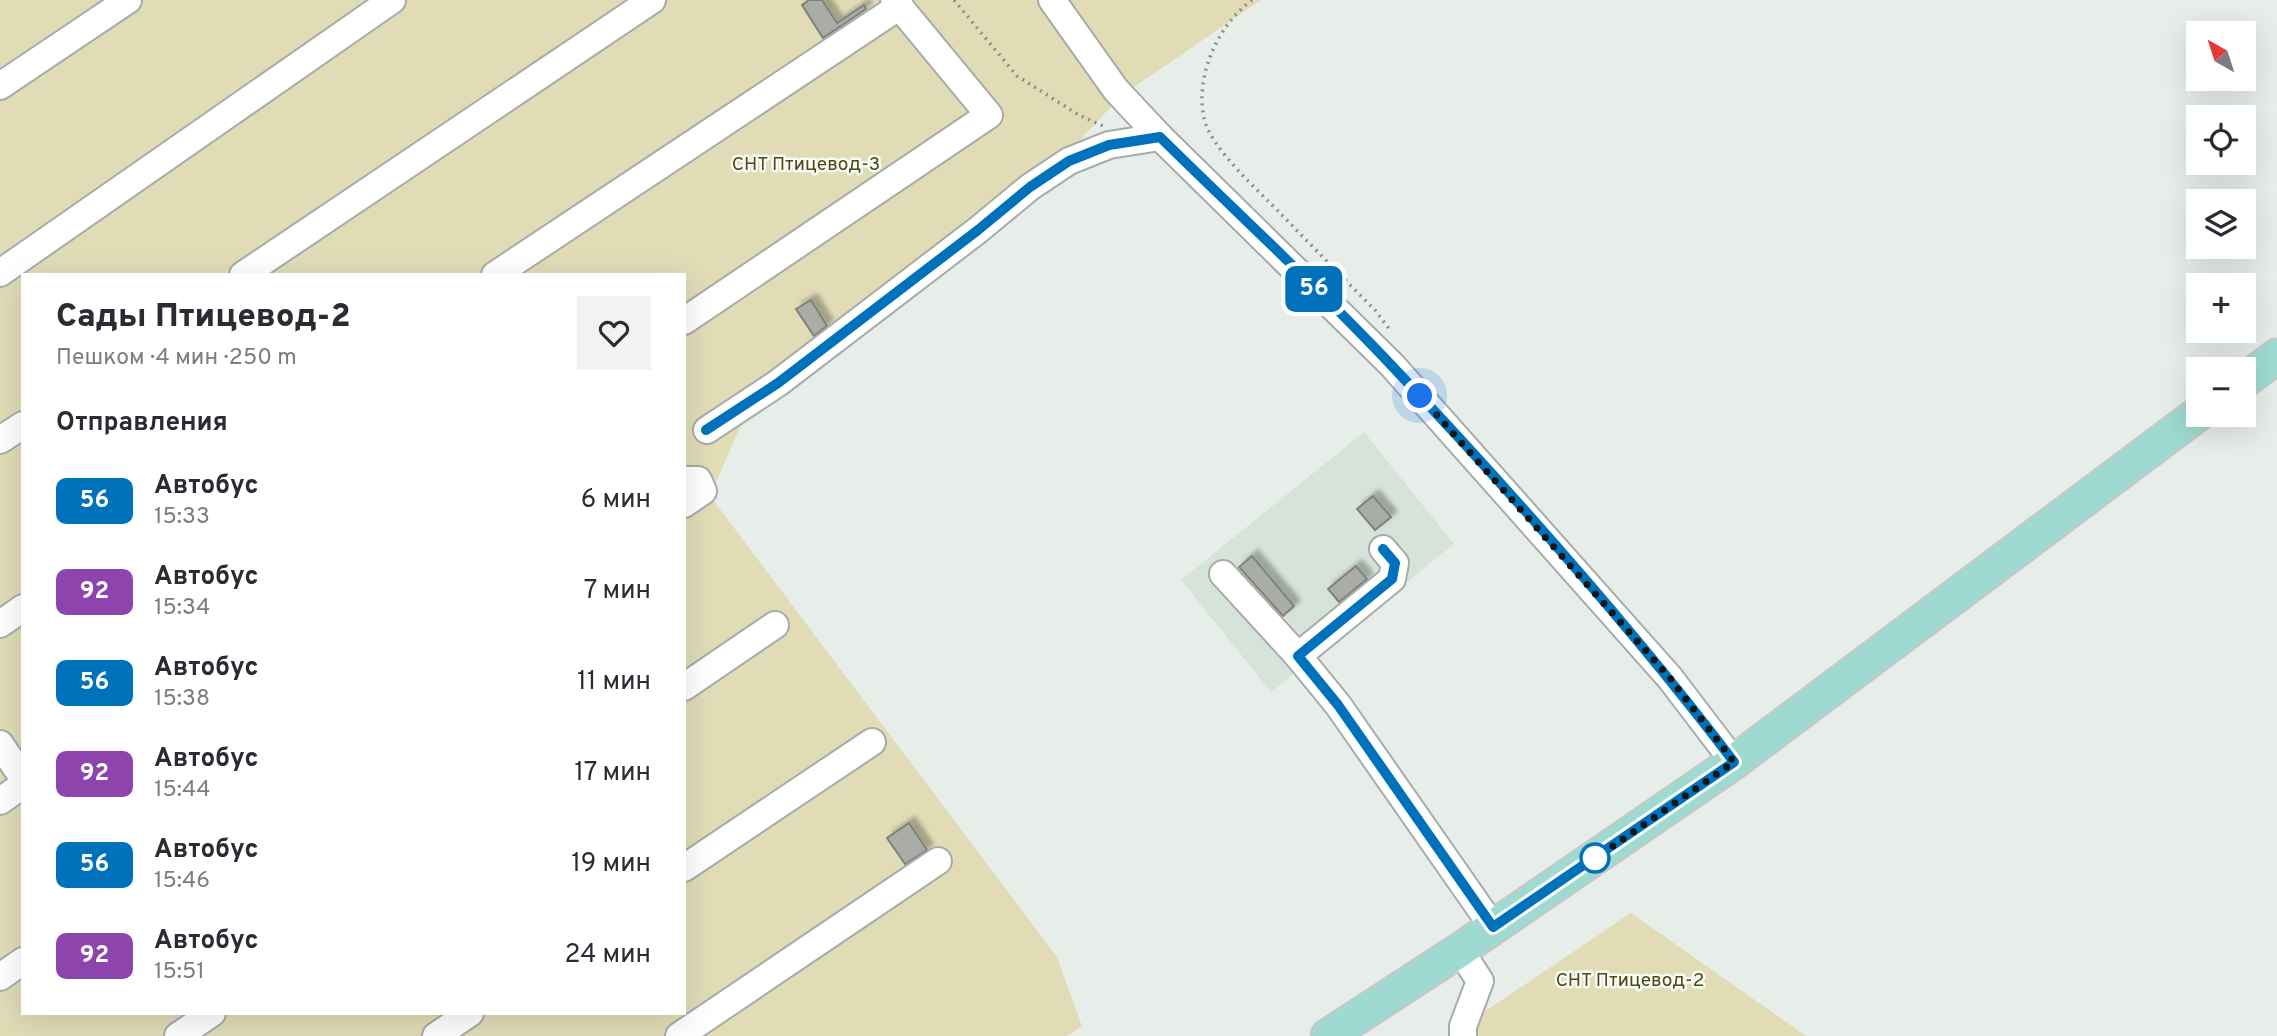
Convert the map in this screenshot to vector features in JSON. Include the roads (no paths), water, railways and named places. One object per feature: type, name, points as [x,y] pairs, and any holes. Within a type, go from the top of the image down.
[{"type":"main road","points":[[2256,372],[2277,356]]},
{"type":"main road","points":[[1328,1036],[1545,893],[1734,762],[2186,423]]},
{"type":"lane","points":[[0,86],[128,0]]},
{"type":"lane","points":[[0,273],[392,0]]},
{"type":"lane","points":[[246,273],[652,0]]},
{"type":"lane","points":[[1052,0],[1116,90],[1160,137],[1392,365],[1670,678],[1734,762]]},
{"type":"lane","points":[[498,273],[897,3],[989,115],[686,320]]},
{"type":"lane","points":[[706,430],[778,383],[1030,187],[1069,161],[1109,145],[1160,137]]},
{"type":"lane","points":[[0,440],[21,426]]},
{"type":"lane","points":[[686,480],[698,480],[703,491],[686,502]]},
{"type":"lane","points":[[1298,656],[1392,579],[1395,563],[1383,549]]},
{"type":"lane","points":[[1223,573],[1338,705],[1493,927]]},
{"type":"lane","points":[[0,624],[21,609]]},
{"type":"lane","points":[[686,686],[775,625]]},
{"type":"lane","points":[[686,867],[872,741]]},
{"type":"lane","points":[[0,744],[21,775]]},
{"type":"lane","points":[[0,801],[21,786]]},
{"type":"lane","points":[[679,1036],[938,861]]},
{"type":"lane","points":[[1460,950],[1480,981],[1463,1026],[1463,1036]]},
{"type":"lane","points":[[0,977],[21,962]]},
{"type":"lane","points":[[436,1036],[467,1015]]},
{"type":"park label","name":"СНТ Птицевод-3","points":[[806,165]]},
{"type":"park label","name":"СНТ Птицевод-2","points":[[1630,981]]}]
